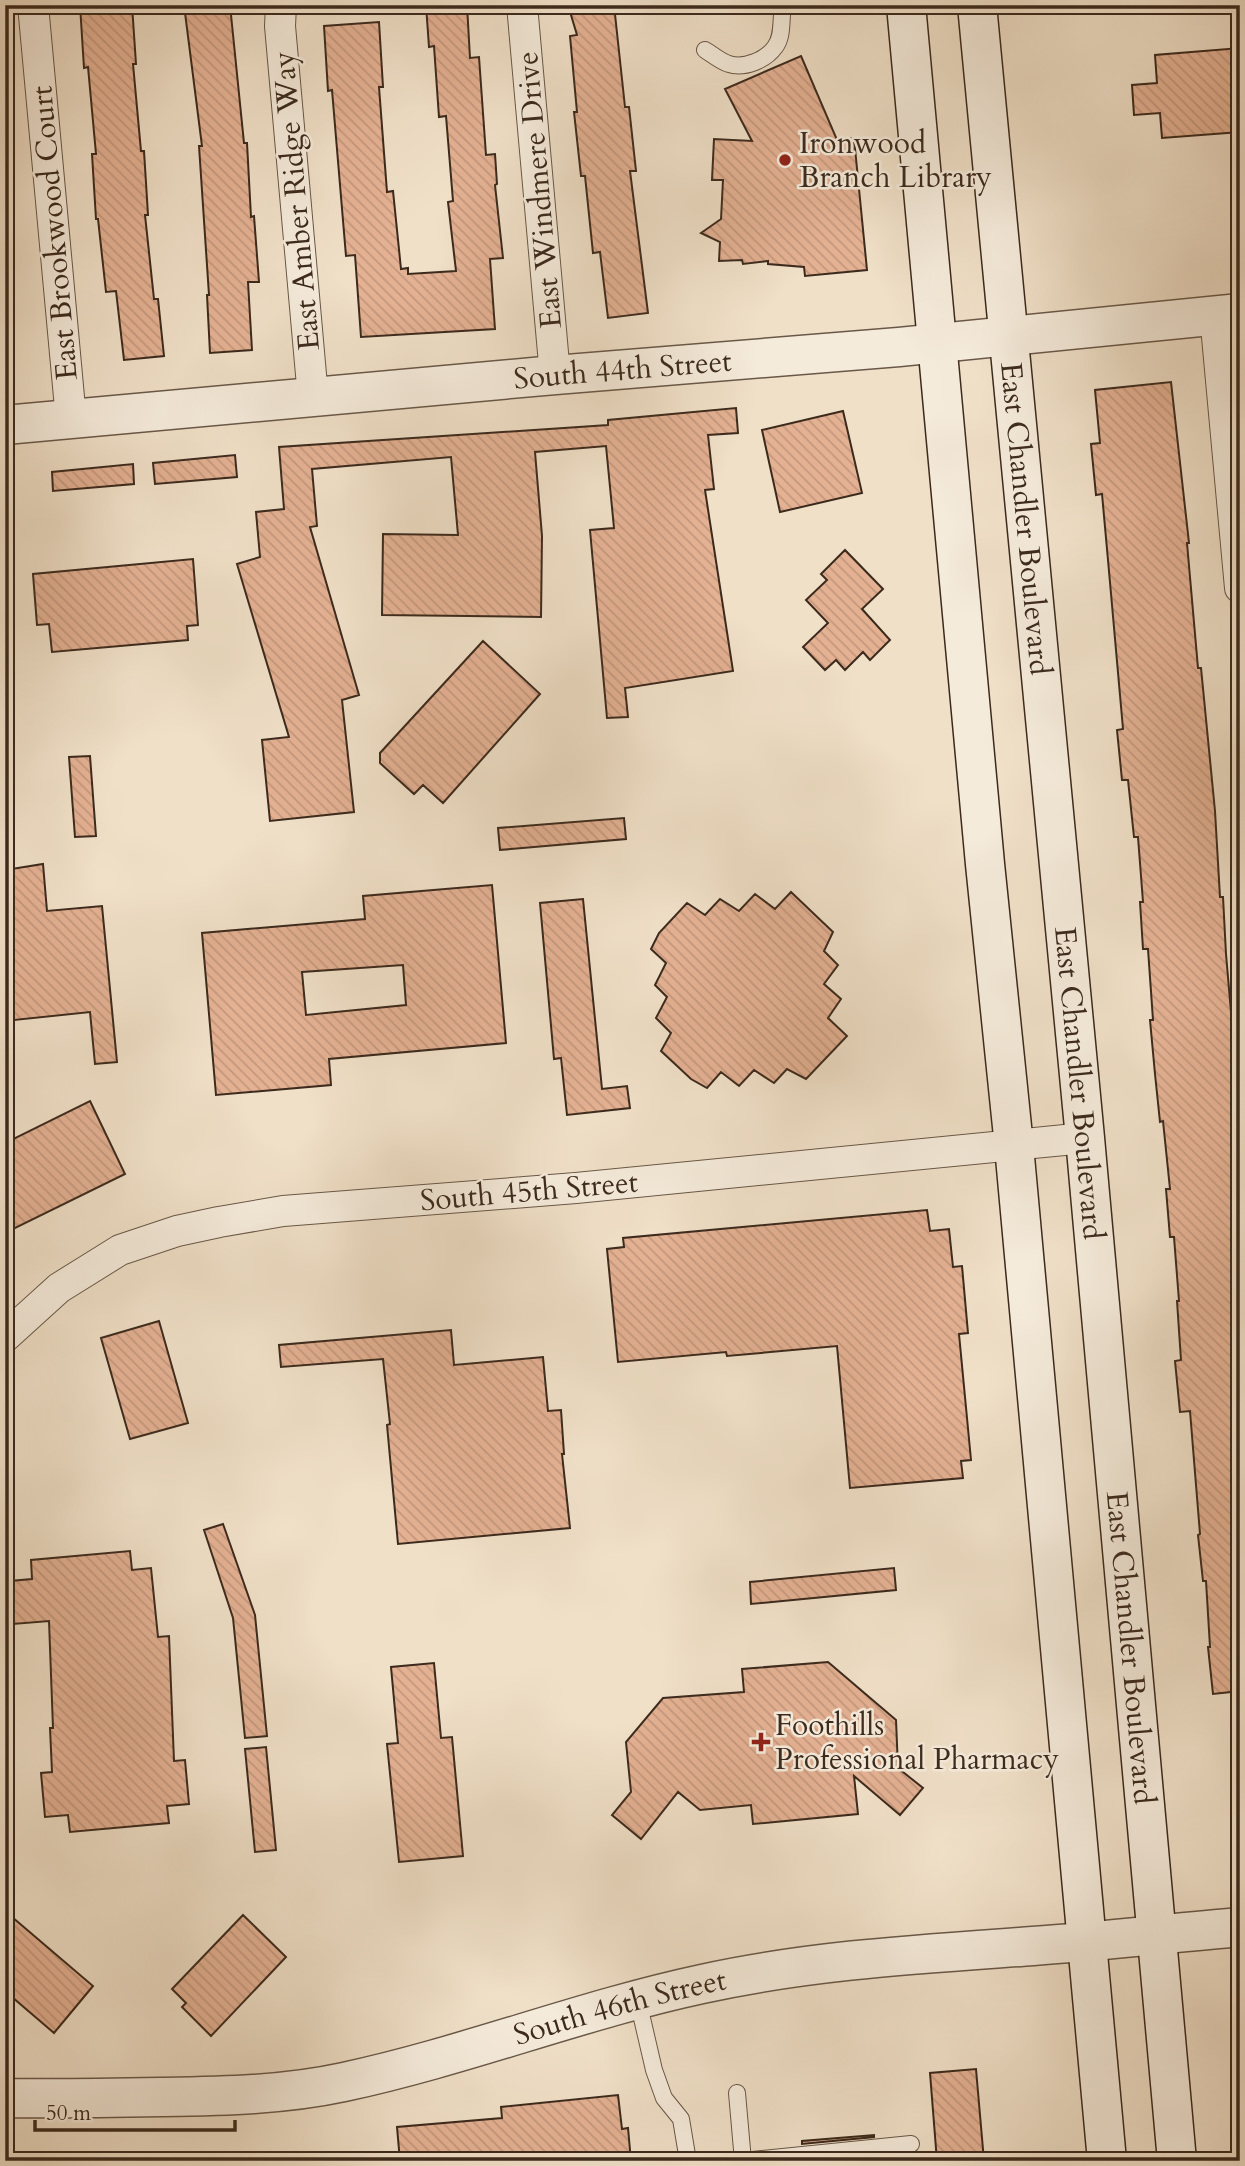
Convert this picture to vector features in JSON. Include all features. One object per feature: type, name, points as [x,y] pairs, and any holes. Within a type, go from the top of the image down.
[{"type":"main road","points":[[906,5],[1107,2161]]},
{"type":"main road","name":"East Chandler Boulevard","points":[[977,5],[1085,1138],[1177,2161]]},
{"type":"main road","name":"South 44th Street","points":[[5,425],[555,375],[937,344],[1227,314]]},
{"type":"main road","name":"South 46th Street","points":[[5,2098],[240,2095],[341,2082],[425,2063],[701,1984],[845,1960],[1088,1942],[1240,1927]]},
{"type":"street","name":"East Brookwood Court","points":[[33,5],[71,419]]},
{"type":"street","name":"East Amber Ridge Way","points":[[281,5],[280,26],[313,397]]},
{"type":"street","name":"East Windmere Drive","points":[[522,5],[555,375]]},
{"type":"street","points":[[1227,314],[1240,588]]},
{"type":"street","name":"South 45th Street","points":[[5,1337],[59,1288],[120,1250],[177,1231],[219,1222],[283,1211],[576,1188],[1085,1138]]},
{"type":"lane","points":[[705,50],[729,64],[747,65],[764,57],[775,47],[781,33],[782,15]]},
{"type":"lane","points":[[638,2001],[654,2070],[664,2098],[681,2119],[688,2161]]},
{"type":"lane","points":[[737,2092],[743,2161],[912,2152]]},
{"type":"lane","points":[[906,2161],[912,2152]]},
{"type":"building","points":[[80,5],[132,5],[136,64],[133,64],[141,151],[144,151],[148,215],[145,215],[154,299],[158,299],[164,356],[124,360],[116,291],[106,292],[96,219],[92,154],[96,154],[88,67],[84,68]]},
{"type":"building","points":[[184,5],[230,5],[244,143],[247,143],[251,217],[254,216],[259,282],[248,282],[252,350],[210,353],[199,146],[202,146]]},
{"type":"building","points":[[426,5],[467,5],[470,58],[479,57],[486,155],[495,154],[495,185],[503,258],[490,259],[495,329],[361,337],[355,255],[346,256],[332,90],[328,91],[324,26],[379,22],[383,87],[379,87],[387,192],[393,191],[401,269],[408,268],[408,274],[456,271],[448,202],[453,201],[446,116],[439,117],[434,46],[429,47]]},
{"type":"building","points":[[568,5],[614,5],[625,107],[629,107],[636,171],[630,171],[648,313],[608,318],[600,252],[593,253],[585,176],[581,176],[570,36],[577,35]]},
{"type":"building","points":[[1240,48],[1240,132],[1162,138],[1160,113],[1134,115],[1132,85],[1157,83],[1155,55]]},
{"type":"building","name":"Ironwood Branch Library","points":[[801,56],[837,140],[854,138],[867,270],[805,276],[804,267],[768,264],[768,261],[743,264],[742,260],[719,261],[720,242],[701,233],[721,219],[723,180],[712,180],[714,139],[752,141],[725,89]]},
{"type":"building","points":[[1171,382],[1189,543],[1198,668],[1201,668],[1215,811],[1220,897],[1223,897],[1240,1100],[1240,1691],[1213,1694],[1206,1581],[1203,1581],[1198,1535],[1190,1411],[1180,1412],[1175,1361],[1181,1360],[1179,1301],[1174,1237],[1170,1237],[1166,1189],[1170,1189],[1163,1121],[1160,1122],[1150,1020],[1153,1020],[1148,949],[1143,949],[1138,837],[1134,837],[1128,780],[1122,780],[1117,730],[1123,729],[1102,494],[1096,495],[1091,444],[1100,443],[1095,390]]},
{"type":"building","points":[[736,408],[738,433],[708,435],[714,489],[705,490],[733,671],[625,688],[628,717],[607,718],[590,530],[614,528],[606,446],[535,452],[542,536],[541,617],[382,615],[383,534],[458,535],[451,457],[312,469],[317,526],[310,527],[359,695],[342,700],[354,812],[270,821],[262,740],[289,737],[237,564],[260,557],[256,512],[284,509],[279,447],[608,425],[608,420]]},
{"type":"building","points":[[843,411],[862,493],[780,512],[762,430]]},
{"type":"building","points":[[235,455],[237,477],[155,484],[153,463]]},
{"type":"building","points":[[133,464],[134,484],[53,491],[52,472]]},
{"type":"building","points":[[845,550],[883,589],[862,609],[890,640],[870,660],[863,652],[845,670],[836,660],[825,670],[803,647],[828,623],[806,600],[827,580],[821,574]]},
{"type":"building","points":[[193,559],[198,625],[187,626],[188,640],[52,652],[49,624],[37,625],[33,574]]},
{"type":"building","points":[[483,641],[540,694],[443,803],[423,785],[414,794],[380,763],[380,753]]},
{"type":"building","points":[[90,756],[96,836],[75,837],[69,757]]},
{"type":"building","points":[[624,818],[626,839],[500,850],[498,828]]},
{"type":"building","points":[[43,864],[47,911],[102,906],[117,1062],[95,1064],[90,1012],[5,1021],[5,870]]},
{"type":"building","points":[[492,885],[506,1043],[329,1059],[331,1085],[216,1095],[202,933],[365,919],[363,896]],"holes":[[[403,965],[406,1005],[306,1015],[302,972]]]},
{"type":"building","points":[[791,892],[833,932],[824,951],[838,965],[824,984],[841,999],[828,1018],[847,1036],[806,1079],[787,1069],[774,1083],[754,1070],[739,1086],[721,1072],[707,1088],[691,1079],[661,1051],[671,1033],[656,1018],[667,997],[655,985],[666,963],[651,949],[659,933],[687,903],[705,915],[720,899],[739,911],[755,894],[775,909]]},
{"type":"building","points":[[583,899],[602,1089],[627,1086],[630,1108],[567,1115],[561,1058],[554,1059],[540,903]]},
{"type":"building","points":[[90,1101],[125,1174],[5,1233],[5,1143]]},
{"type":"building","points":[[927,1210],[930,1231],[949,1229],[953,1267],[962,1266],[968,1333],[959,1334],[971,1460],[961,1461],[963,1478],[850,1488],[837,1346],[727,1356],[726,1352],[618,1362],[607,1249],[624,1247],[623,1238]]},
{"type":"building","points":[[159,1321],[188,1423],[130,1439],[101,1338]]},
{"type":"building","points":[[451,1330],[454,1365],[543,1357],[548,1411],[561,1410],[562,1454],[570,1528],[398,1544],[383,1359],[281,1367],[279,1345]]},
{"type":"building","points":[[223,1524],[255,1615],[267,1736],[245,1738],[233,1618],[204,1530]]},
{"type":"building","points":[[130,1551],[132,1570],[151,1568],[158,1637],[169,1636],[174,1761],[185,1760],[189,1804],[167,1806],[169,1823],[70,1832],[68,1815],[45,1817],[41,1773],[52,1772],[50,1728],[53,1728],[49,1621],[13,1624],[10,1581],[32,1579],[31,1560]]},
{"type":"building","points":[[894,1568],[896,1590],[751,1604],[750,1582]]},
{"type":"building","name":"Foothills Professional Pharmacy","points":[[828,1662],[896,1720],[898,1768],[923,1788],[900,1815],[854,1776],[858,1814],[753,1824],[751,1805],[700,1810],[678,1792],[641,1839],[612,1815],[631,1792],[626,1742],[663,1698],[744,1692],[742,1669]]},
{"type":"building","points":[[434,1663],[441,1738],[452,1737],[463,1856],[399,1862],[387,1744],[398,1743],[391,1667]]},
{"type":"building","points":[[266,1747],[276,1850],[255,1852],[245,1749]]},
{"type":"building","points":[[5,1911],[93,1986],[54,2033],[5,1991]]},
{"type":"building","points":[[243,1915],[286,1957],[211,2036],[182,2007],[186,2003],[172,1989]]},
{"type":"building","points":[[976,2069],[984,2161],[937,2161],[930,2073]]},
{"type":"building","points":[[618,2095],[622,2129],[628,2128],[631,2161],[400,2161],[397,2127],[502,2118],[501,2107]]},
{"type":"building","points":[[874,2137],[802,2144],[802,2141]]},
{"type":"place","name":"Ironwood Branch Library","points":[[785,160]]},
{"type":"place","name":"Foothills Professional Pharmacy","points":[[761,1742]]}]
